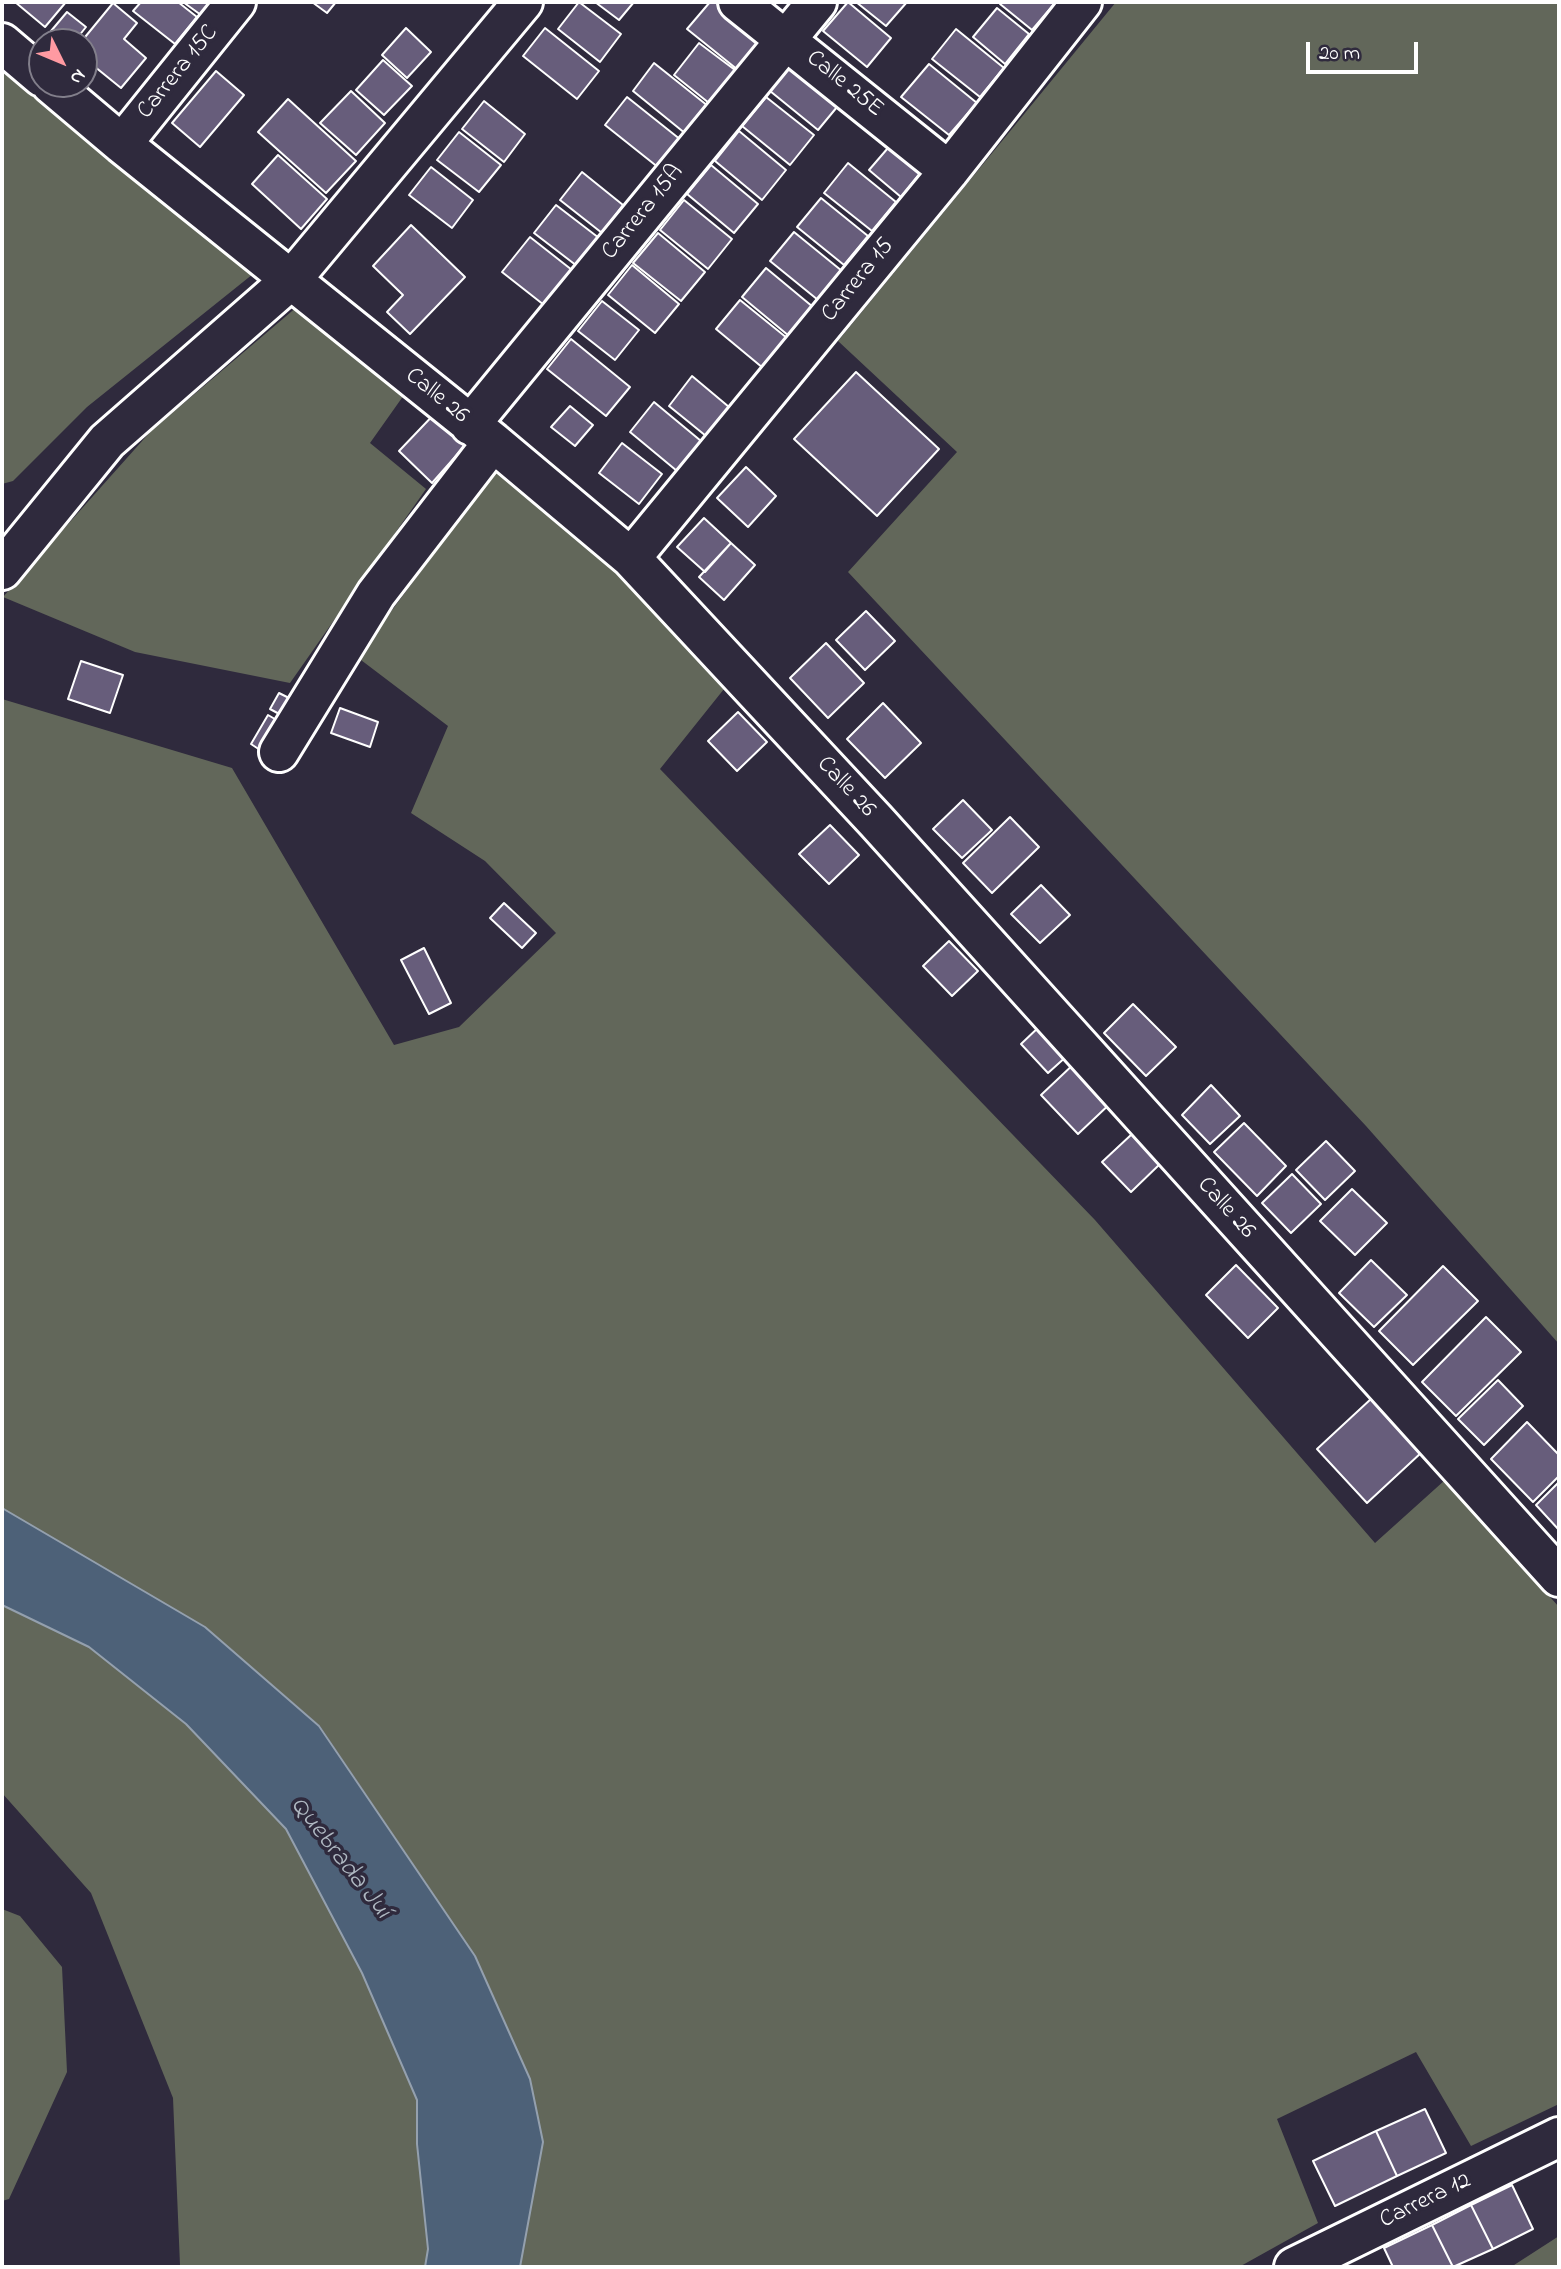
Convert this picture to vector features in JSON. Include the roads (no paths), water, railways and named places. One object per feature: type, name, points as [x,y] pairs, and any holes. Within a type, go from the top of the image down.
[{"type":"street","name":"Carrera 15C","points":[[122,144],[236,2]]},
{"type":"street","points":[[2,570],[107,441],[292,279],[523,2]]},
{"type":"street","name":"Calle 25E","points":[[738,2],[950,170]]},
{"type":"street","name":"Carrera 15A","points":[[279,752],[376,594],[482,434],[817,2]]},
{"type":"street","name":"Carrera 15","points":[[631,558],[950,170],[1082,2]]},
{"type":"street","points":[[2,43],[28,65]]},
{"type":"street","name":"Calle 26","points":[[68,98],[631,558],[885,831],[1559,1577]]},
{"type":"street","name":"Carrera 12","points":[[1294,2267],[1559,2137]]},
{"type":"water","name":"Quebrada Juí","points":[[2,1508],[205,1627],[319,1726],[475,1956],[530,2079],[543,2142],[520,2267],[425,2267],[428,2249],[417,2144],[417,2100],[362,1973],[286,1829],[186,1724],[89,1647],[2,1605]]}]
